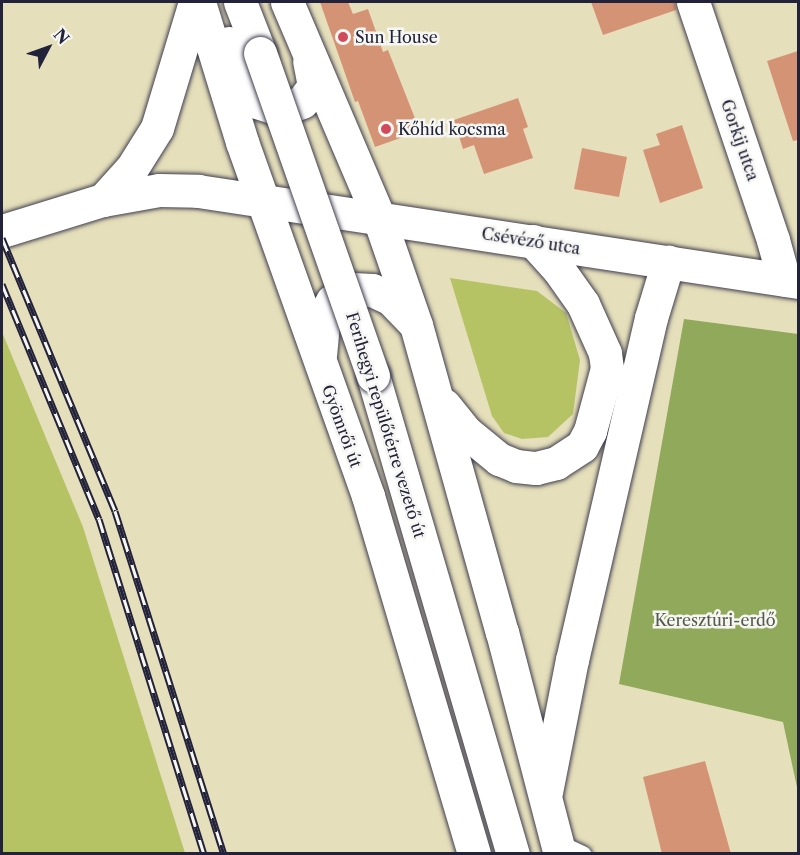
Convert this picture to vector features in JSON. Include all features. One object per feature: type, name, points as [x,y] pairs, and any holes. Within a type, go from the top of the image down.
[{"type":"street","name":"Ferihegyi repülőtérre vezető út","points":[[240,2],[374,376],[513,854]]},
{"type":"street","points":[[287,2],[379,218],[416,326],[502,632],[544,800],[567,850]]},
{"type":"street","name":"Gorkij utca","points":[[693,2],[771,233],[791,281]]},
{"type":"street","points":[[198,3],[231,46],[256,102],[281,110],[302,102],[314,86],[307,53]]},
{"type":"street","points":[[103,200],[132,168],[157,128],[198,3]]},
{"type":"street","name":"Gyömrői út","points":[[198,3],[242,142],[368,496],[474,854]]},
{"type":"street","name":"Csévéző utca","points":[[2,231],[103,200],[140,192],[176,190],[264,200],[791,281]]},
{"type":"street","points":[[438,399],[466,432],[499,459],[516,466],[536,468],[556,464],[582,446],[590,431],[607,368],[605,353],[583,304],[559,270],[533,242]]},
{"type":"street","points":[[544,800],[572,660],[651,318],[668,262]]},
{"type":"street","points":[[320,363],[324,315],[332,301],[353,289],[372,290],[391,299],[416,326]]},
{"type":"green space","points":[[450,278],[537,291],[566,313],[580,360],[573,414],[548,437],[522,439],[504,433],[492,416]]},
{"type":"green space","name":"Keresztúri-erdő","points":[[684,319],[798,334],[798,792],[783,722],[619,684]]},
{"type":"green space","points":[[2,332],[83,527],[185,853],[2,853]]},
{"type":"building","points":[[320,2],[348,2],[353,14],[368,9],[383,52],[388,50],[420,131],[375,147],[358,101],[355,102]]},
{"type":"building","points":[[591,2],[675,2],[676,10],[603,35]]},
{"type":"building","points":[[798,51],[798,140],[793,141],[767,61]]},
{"type":"building","points":[[518,98],[528,127],[523,129],[533,158],[484,174],[474,145],[463,149],[454,120]]},
{"type":"building","points":[[682,125],[703,188],[660,203],[643,150],[660,145],[656,134]]},
{"type":"building","points":[[582,148],[627,157],[619,197],[574,189]]},
{"type":"building","points":[[705,761],[731,854],[662,854],[643,777]]},
{"type":"railway","points":[[2,238],[115,511],[224,854]]},
{"type":"railway","points":[[2,284],[99,519],[204,854]]},
{"type":"place","name":"Sun House","points":[[343,37]]},
{"type":"place","name":"Kőhíd kocsma","points":[[386,129]]}]
